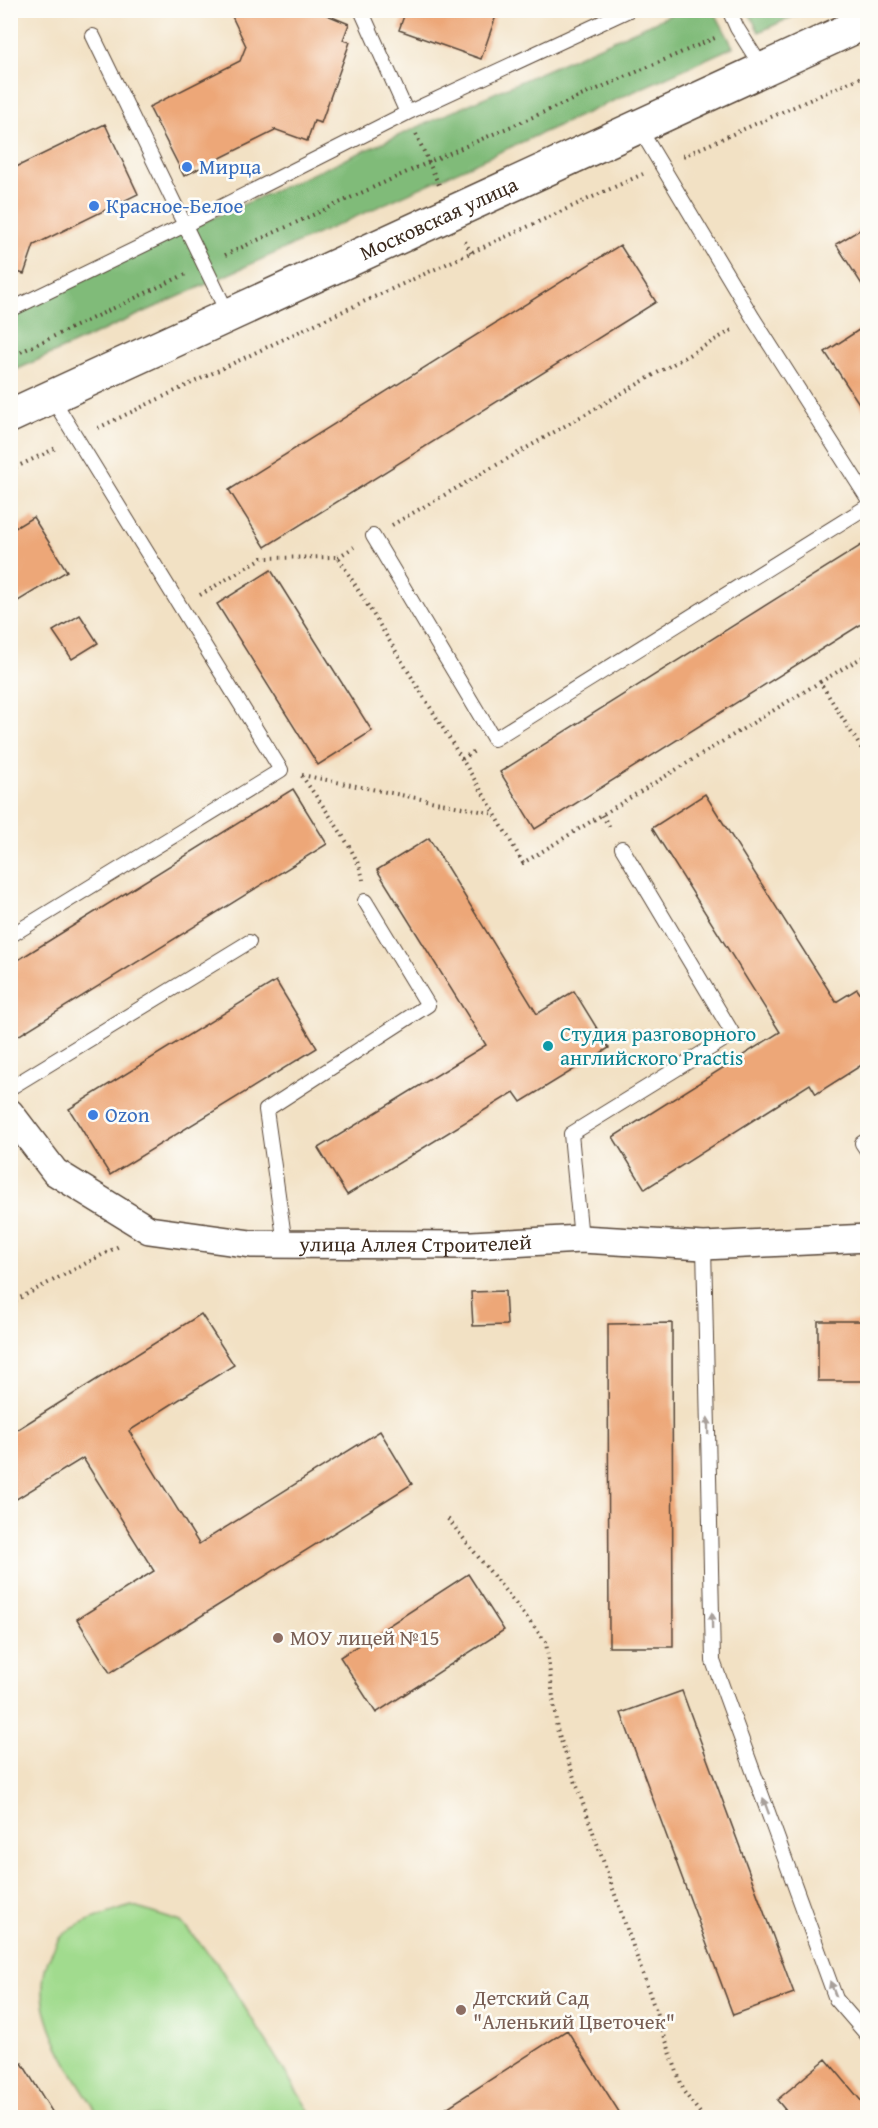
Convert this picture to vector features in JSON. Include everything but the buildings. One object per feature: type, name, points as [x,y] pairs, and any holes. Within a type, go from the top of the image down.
[{"type":"street","name":"Московская улица","points":[[10,416],[867,21]]},
{"type":"street","name":"улица Аллея Строителей","points":[[10,1113],[55,1172],[149,1230],[251,1244],[472,1245],[581,1239],[704,1246],[867,1238]]},
{"type":"lane","points":[[361,10],[407,113]]},
{"type":"lane","points":[[10,310],[407,113],[629,10]]},
{"type":"lane","points":[[729,10],[737,28],[763,69]]},
{"type":"lane","points":[[93,36],[229,316]]},
{"type":"lane","points":[[638,126],[753,318],[867,500]]},
{"type":"lane","points":[[10,936],[281,770],[52,398]]},
{"type":"lane","points":[[373,536],[495,739],[867,506]]},
{"type":"lane","points":[[581,1239],[571,1134],[733,1034],[622,848]]},
{"type":"lane","points":[[285,1244],[266,1110],[428,1005],[365,901]]},
{"type":"lane","points":[[10,1088],[249,942]]},
{"type":"lane","points":[[867,1140],[862,1143],[867,1152]]},
{"type":"lane","points":[[704,1246],[713,1661],[837,1999],[867,2036]]},
{"type":"path","points":[[10,357],[429,162],[737,28]]},
{"type":"path","points":[[10,470],[315,324],[867,74]]},
{"type":"path","points":[[373,536],[753,318]]},
{"type":"path","points":[[181,607],[262,558],[338,556],[523,862],[867,654]]},
{"type":"path","points":[[820,682],[867,759]]},
{"type":"path","points":[[362,869],[300,774],[495,814]]},
{"type":"path","points":[[10,1303],[149,1230]]},
{"type":"path","points":[[448,1519],[546,1642],[557,1729],[684,2092],[704,2118]]},
{"type":"green space","points":[[679,11],[714,11],[733,47],[11,372],[10,308]]},
{"type":"green space","points":[[748,11],[805,11],[759,32]]},
{"type":"green space","points":[[131,1906],[181,1922],[217,1963],[313,2117],[100,2117],[65,2060],[55,2039],[43,1996],[44,1975],[56,1944],[67,1932],[94,1919]]},
{"type":"place","name":"Мирца","points":[[187,167]]},
{"type":"place","name":"Красное-Белое","points":[[94,206]]},
{"type":"place","name":"Студия разговорного английского Practis","points":[[548,1046]]},
{"type":"place","name":"Ozon","points":[[93,1115]]},
{"type":"place","name":"МОУ лицей №15","points":[[278,1638]]},
{"type":"place","name":"Детский Сад \"Аленький Цветочек\"","points":[[461,2010]]}]
